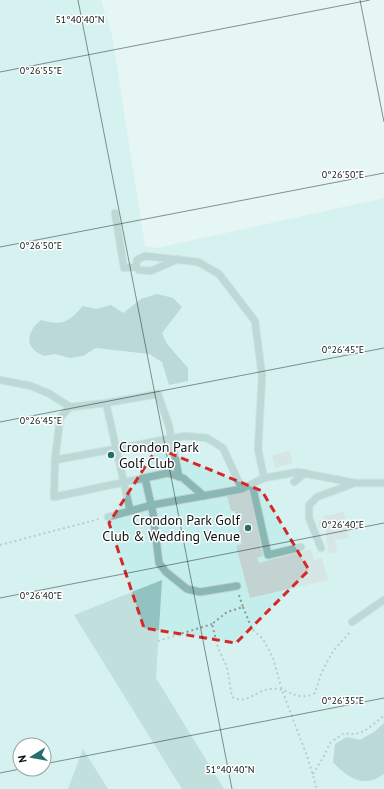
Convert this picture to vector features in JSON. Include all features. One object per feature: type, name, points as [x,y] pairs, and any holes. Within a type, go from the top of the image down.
[{"type":"lane","points":[[115,213],[124,268],[136,267],[139,270],[151,271],[178,259]]},
{"type":"lane","points":[[136,267],[137,260],[145,256],[198,262],[219,274],[255,321],[262,376],[258,450],[264,478]]},
{"type":"lane","points":[[0,380],[31,386],[50,394],[70,407],[106,403],[158,394],[172,438],[179,477]]},
{"type":"lane","points":[[106,403],[115,449],[130,510]]},
{"type":"lane","points":[[70,407],[60,418],[55,460],[54,497],[168,473],[179,477],[196,487],[204,496]]},
{"type":"lane","points":[[55,460],[172,438],[186,436],[207,438],[222,448],[242,489]]},
{"type":"lane","points":[[108,517],[152,505],[242,489],[264,478],[298,472],[355,483],[384,483]]},
{"type":"lane","points":[[294,482],[305,474]]},
{"type":"lane","points":[[145,478],[152,505],[159,563],[176,581],[187,589],[200,592],[237,586]]},
{"type":"lane","points":[[321,548],[309,518],[309,506],[317,497],[355,483]]},
{"type":"lane","points":[[252,484],[268,555],[301,547]]},
{"type":"lane","points":[[352,622],[384,600]]},
{"type":"path","points":[[0,545],[108,517]]},
{"type":"path","points":[[237,586],[243,607],[252,629],[263,639],[268,647],[317,789]]},
{"type":"path","points":[[158,641],[212,624],[227,612],[243,607]]},
{"type":"path","points":[[212,624],[218,648],[227,667],[232,697],[238,700],[245,700],[269,689],[282,690],[303,697],[315,693],[321,674],[332,651],[351,632],[353,627],[352,622]]},
{"type":"path","points":[[313,774],[324,758],[330,743],[344,734],[355,735],[363,733],[384,716]]},
{"type":"highlighted area","points":[[157,448],[262,491],[309,570],[236,643],[144,628],[109,523]]},
{"type":"shaded area","points":[[0,0],[101,0],[112,35],[145,246],[157,248],[384,198],[384,789],[0,789]]},
{"type":"shaded area","points":[[157,294],[173,298],[182,307],[162,333],[167,344],[188,368],[188,381],[169,385],[162,362],[149,354],[96,348],[83,356],[70,358],[55,354],[44,356],[35,351],[30,345],[29,337],[35,326],[41,320],[55,323],[65,321],[73,316],[83,306],[97,309],[111,305],[123,313],[141,299]]},
{"type":"shaded area","points":[[162,580],[156,678],[224,789],[182,789],[74,615]]},
{"type":"shaded area","points":[[384,723],[384,774],[369,781],[356,780],[344,773],[333,762],[335,744],[347,737],[360,740],[374,732]]},
{"type":"shaded area","points":[[83,749],[108,789],[68,789]]},
{"type":"building","points":[[289,451],[293,463],[275,468],[272,456]]},
{"type":"building","name":"Crondon Park Golf Club & Wedding Venue","points":[[249,487],[263,556],[257,558],[259,563],[311,549],[314,560],[322,558],[328,580],[250,598],[236,546],[242,544],[235,511],[231,511],[226,492]]},
{"type":"building","points":[[344,512],[349,538],[335,540],[337,552],[329,554],[325,527],[319,528],[318,521],[324,519],[323,516]]},
{"type":"place","name":"Crondon Park Golf Club","points":[[111,455]]},
{"type":"place","name":"Crondon Park Golf Club & Wedding Venue","points":[[248,528]]}]
